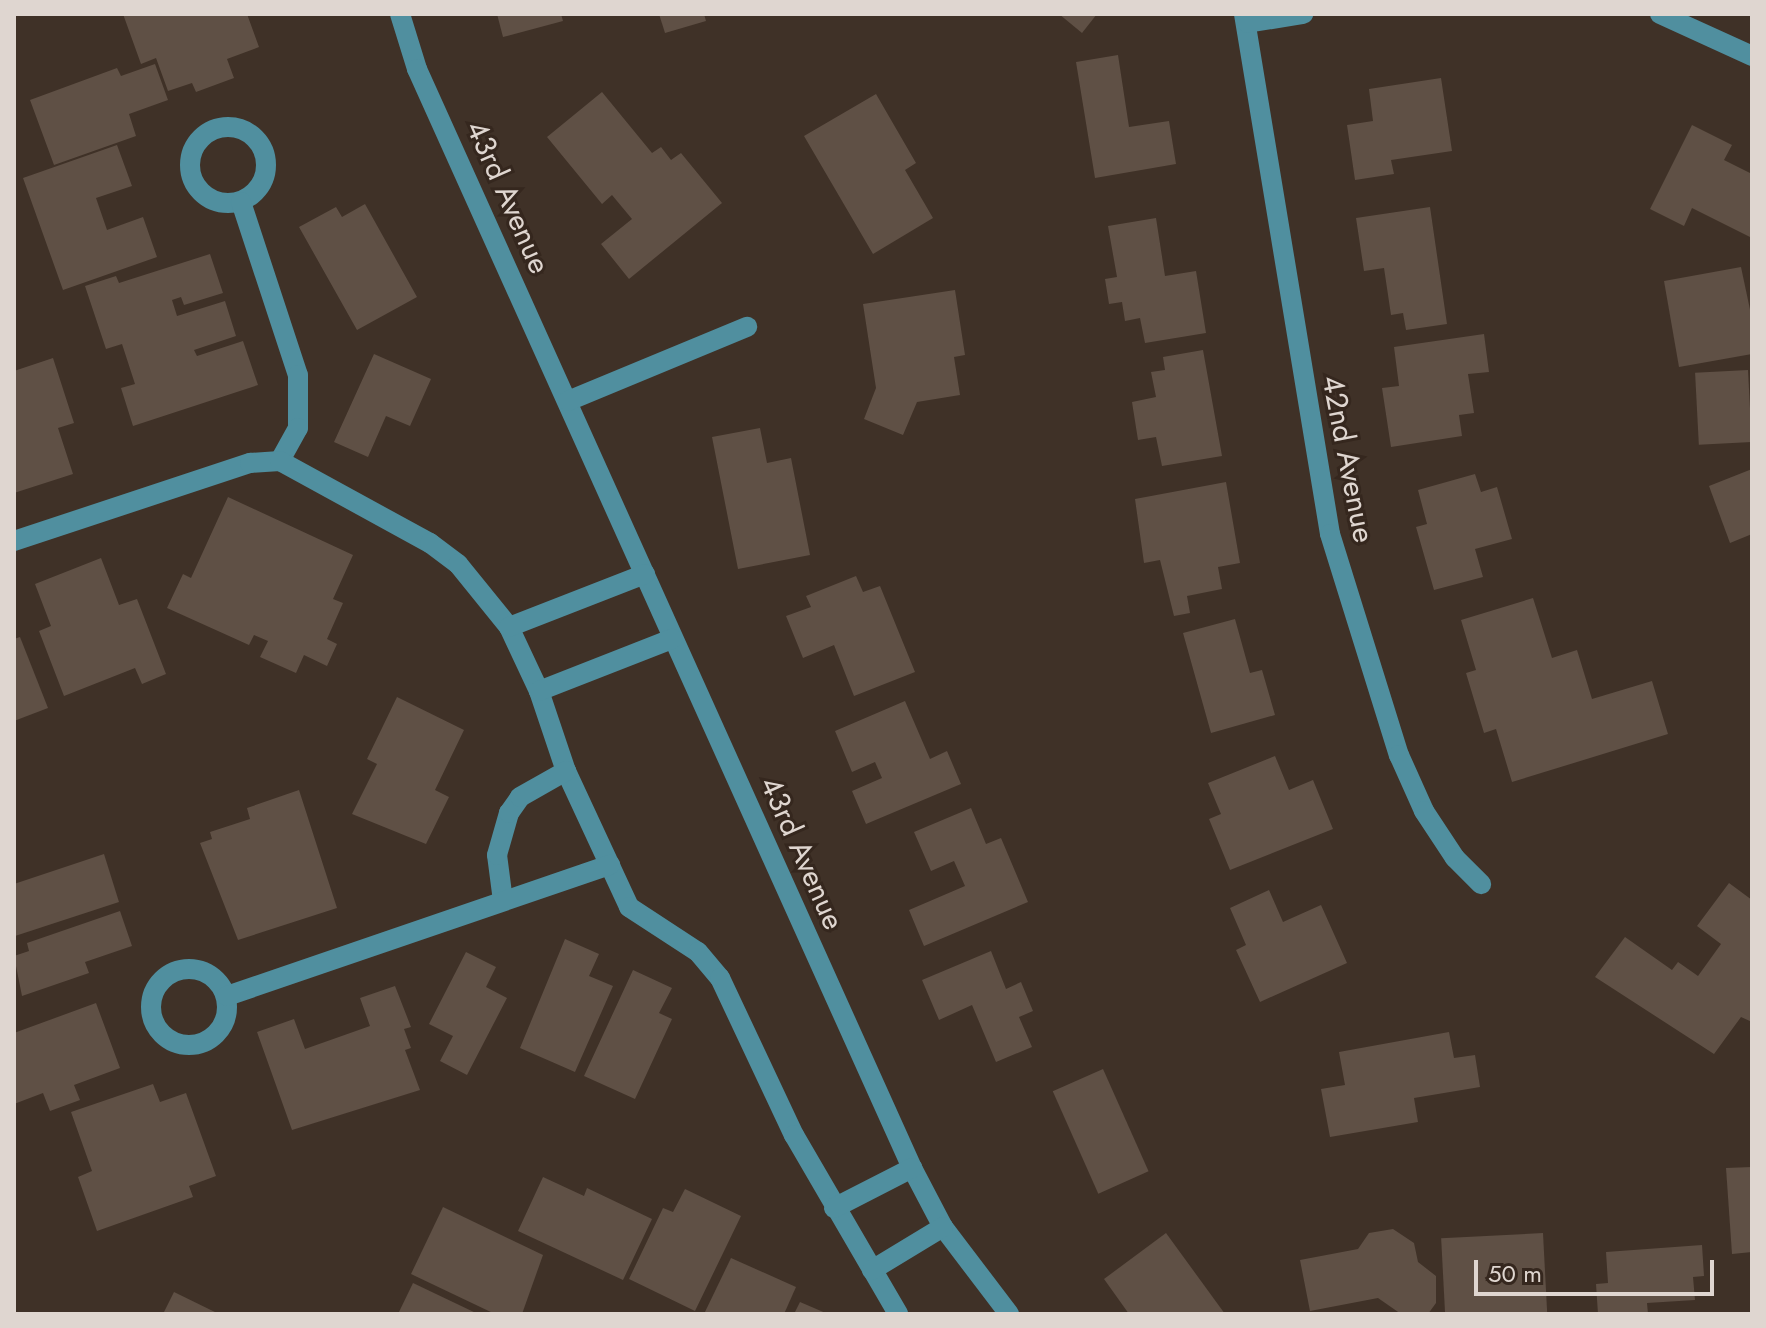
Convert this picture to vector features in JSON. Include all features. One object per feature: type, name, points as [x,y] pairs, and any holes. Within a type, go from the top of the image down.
[{"type":"street","name":"43rd Avenue","points":[[400,14],[417,69],[912,1168],[943,1227],[1009,1314]]},
{"type":"street","points":[[1246,18],[1303,14]]},
{"type":"street","points":[[1660,14],[1752,56]]},
{"type":"street","name":"42nd Avenue","points":[[1246,18],[1330,534],[1399,755],[1424,811],[1455,858],[1481,884]]},
{"type":"street","points":[[241,202],[298,375],[298,428],[280,461]]},
{"type":"street","points":[[568,401],[747,327]]},
{"type":"street","points":[[14,541],[250,463],[280,461],[430,543],[479,586],[509,627],[539,691],[566,771],[629,907],[698,952],[720,978],[834,1208],[898,1314]]},
{"type":"street","points":[[509,627],[645,574]]},
{"type":"street","points":[[539,691],[672,639]]},
{"type":"street","points":[[503,901],[497,855],[509,813],[520,797],[566,771]]},
{"type":"street","points":[[227,996],[610,865]]},
{"type":"street","points":[[834,1208],[912,1168]]},
{"type":"street","points":[[872,1270],[943,1227]]},
{"type":"building","points":[[123,14],[247,14],[259,47],[227,59],[234,78],[196,92],[192,83],[168,91],[156,58],[141,64]]},
{"type":"building","points":[[497,14],[561,14],[563,21],[503,37]]},
{"type":"building","points":[[659,14],[704,14],[706,21],[665,33]]},
{"type":"building","points":[[1059,14],[1097,14],[1082,33]]},
{"type":"building","points":[[1118,55],[1129,127],[1169,121],[1176,164],[1095,178],[1076,62]]},
{"type":"building","points":[[155,64],[168,100],[129,114],[136,136],[54,165],[30,100],[117,68],[121,76]]},
{"type":"building","points":[[1441,78],[1452,151],[1391,160],[1394,174],[1355,180],[1347,125],[1373,121],[1369,89]]},
{"type":"building","points":[[602,92],[652,153],[661,147],[671,160],[681,153],[722,203],[629,279],[601,244],[632,219],[612,195],[602,204],[547,137]]},
{"type":"building","points":[[876,94],[916,163],[905,170],[933,218],[873,254],[804,136]]},
{"type":"building","points":[[1692,125],[1732,145],[1724,160],[1752,174],[1752,238],[1692,208],[1684,226],[1650,209]]},
{"type":"building","points":[[117,145],[132,186],[96,198],[107,230],[143,217],[157,257],[63,290],[23,178]]},
{"type":"building","points":[[365,204],[417,297],[357,330],[299,227],[336,207],[342,217]]},
{"type":"building","points":[[1430,207],[1447,324],[1406,330],[1403,313],[1391,315],[1384,268],[1364,271],[1356,218]]},
{"type":"building","points":[[1156,218],[1165,276],[1196,271],[1206,333],[1145,343],[1140,318],[1125,321],[1122,302],[1109,304],[1105,279],[1117,277],[1108,226]]},
{"type":"building","points":[[210,254],[223,293],[184,305],[181,297],[172,300],[177,316],[225,301],[236,336],[194,350],[197,356],[243,341],[258,385],[133,426],[121,388],[135,384],[122,344],[106,349],[85,286],[116,276],[119,283]]},
{"type":"building","points":[[1741,267],[1752,319],[1752,354],[1679,367],[1664,281]]},
{"type":"building","points":[[955,290],[965,355],[954,357],[960,395],[917,402],[903,435],[864,419],[876,388],[863,304]]},
{"type":"building","points":[[1484,334],[1489,372],[1468,374],[1474,413],[1459,415],[1462,436],[1391,447],[1382,388],[1399,386],[1394,347]]},
{"type":"building","points":[[1203,350],[1222,456],[1162,466],[1156,437],[1138,440],[1132,402],[1156,397],[1151,372],[1165,370],[1163,357]]},
{"type":"building","points":[[374,354],[431,379],[410,426],[386,416],[368,457],[334,442]]},
{"type":"building","points":[[53,358],[74,423],[58,428],[73,474],[14,493],[14,371]]},
{"type":"building","points":[[1748,370],[1752,442],[1699,445],[1695,373]]},
{"type":"building","points":[[760,428],[767,463],[791,458],[810,555],[738,569],[712,437]]},
{"type":"building","points":[[1752,469],[1752,534],[1730,543],[1709,486]]},
{"type":"building","points":[[1475,474],[1481,492],[1497,487],[1512,539],[1475,549],[1483,577],[1434,590],[1416,527],[1427,524],[1418,490]]},
{"type":"building","points":[[1226,482],[1240,563],[1218,567],[1222,589],[1187,596],[1190,613],[1174,616],[1160,560],[1144,563],[1135,499]]},
{"type":"building","points":[[228,497],[353,555],[333,599],[343,603],[327,639],[337,644],[327,666],[304,655],[296,673],[260,657],[268,641],[254,635],[249,645],[167,608],[183,574],[191,578]]},
{"type":"building","points":[[101,558],[119,605],[137,599],[166,674],[142,684],[135,668],[64,696],[39,631],[51,626],[35,584]]},
{"type":"building","points":[[856,576],[863,592],[880,586],[915,672],[854,696],[834,645],[803,658],[786,616],[811,607],[806,596]]},
{"type":"building","points":[[1533,598],[1552,658],[1577,650],[1592,699],[1652,681],[1668,734],[1512,782],[1496,729],[1484,733],[1466,673],[1476,670],[1461,620]]},
{"type":"building","points":[[1235,619],[1250,673],[1262,670],[1275,715],[1211,733],[1183,633]]},
{"type":"building","points":[[20,637],[48,708],[14,721],[14,639]]},
{"type":"building","points":[[397,697],[464,730],[435,790],[449,797],[426,844],[352,814],[377,764],[367,759]]},
{"type":"building","points":[[905,701],[930,759],[947,751],[961,784],[866,824],[852,791],[882,778],[875,762],[852,772],[835,731]]},
{"type":"building","points":[[1275,756],[1289,790],[1313,780],[1333,829],[1230,870],[1209,819],[1221,814],[1208,783]]},
{"type":"building","points":[[299,790],[337,908],[238,940],[200,843],[212,839],[210,832],[250,819],[247,808]]},
{"type":"building","points":[[971,808],[986,844],[1001,838],[1028,902],[924,946],[909,910],[965,886],[954,861],[931,871],[914,832]]},
{"type":"building","points":[[104,854],[119,902],[15,936],[14,884]]},
{"type":"building","points":[[1729,883],[1752,900],[1752,1022],[1741,1017],[1714,1054],[1595,977],[1625,937],[1672,970],[1678,962],[1698,976],[1721,944],[1697,926]]},
{"type":"building","points":[[1269,890],[1283,922],[1321,905],[1347,963],[1260,1002],[1236,950],[1246,945],[1230,908]]},
{"type":"building","points":[[120,911],[132,946],[85,962],[89,973],[22,996],[14,956],[29,951],[27,943]]},
{"type":"building","points":[[565,939],[599,954],[589,976],[613,986],[575,1072],[520,1048]]},
{"type":"building","points":[[991,951],[1006,989],[1021,982],[1033,1011],[1019,1017],[1032,1047],[996,1062],[972,1005],[939,1020],[922,980]]},
{"type":"building","points":[[466,952],[496,967],[486,987],[507,998],[467,1075],[440,1061],[453,1036],[429,1024]]},
{"type":"building","points":[[633,970],[672,988],[659,1013],[672,1019],[635,1099],[584,1076]]},
{"type":"building","points":[[395,986],[411,1027],[404,1029],[411,1048],[405,1050],[420,1090],[292,1130],[257,1032],[294,1019],[305,1049],[370,1026],[360,998]]},
{"type":"building","points":[[96,1003],[120,1068],[74,1085],[80,1100],[50,1111],[43,1093],[14,1104],[14,1033]]},
{"type":"building","points":[[1449,1032],[1454,1058],[1475,1055],[1480,1087],[1414,1098],[1418,1122],[1330,1137],[1321,1089],[1345,1085],[1339,1052]]},
{"type":"building","points":[[1103,1069],[1149,1171],[1098,1194],[1053,1091]]},
{"type":"building","points":[[153,1084],[160,1102],[186,1093],[216,1176],[189,1186],[193,1197],[97,1231],[78,1177],[92,1171],[71,1112]]},
{"type":"building","points":[[1752,1167],[1752,1252],[1732,1254],[1726,1168]]},
{"type":"building","points":[[543,1177],[584,1196],[587,1188],[652,1219],[623,1280],[518,1231]]},
{"type":"building","points":[[685,1189],[741,1216],[695,1311],[629,1279],[663,1208],[673,1212]]},
{"type":"building","points":[[443,1207],[543,1255],[522,1314],[495,1314],[411,1274]]},
{"type":"building","points":[[1393,1229],[1414,1243],[1418,1262],[1436,1276],[1436,1303],[1428,1314],[1401,1314],[1378,1298],[1310,1311],[1300,1260],[1358,1249],[1369,1233]]},
{"type":"building","points":[[1166,1233],[1225,1314],[1129,1314],[1104,1279]]},
{"type":"building","points":[[1543,1233],[1547,1314],[1445,1314],[1441,1238]]},
{"type":"building","points":[[1702,1245],[1704,1276],[1693,1277],[1695,1300],[1647,1303],[1648,1314],[1598,1314],[1596,1284],[1608,1283],[1606,1252]]},
{"type":"building","points":[[731,1258],[796,1287],[784,1314],[704,1314]]},
{"type":"building","points":[[413,1283],[478,1314],[398,1314]]},
{"type":"building","points":[[174,1292],[219,1314],[163,1314]]},
{"type":"building","points":[[800,1302],[828,1314],[794,1314]]}]
